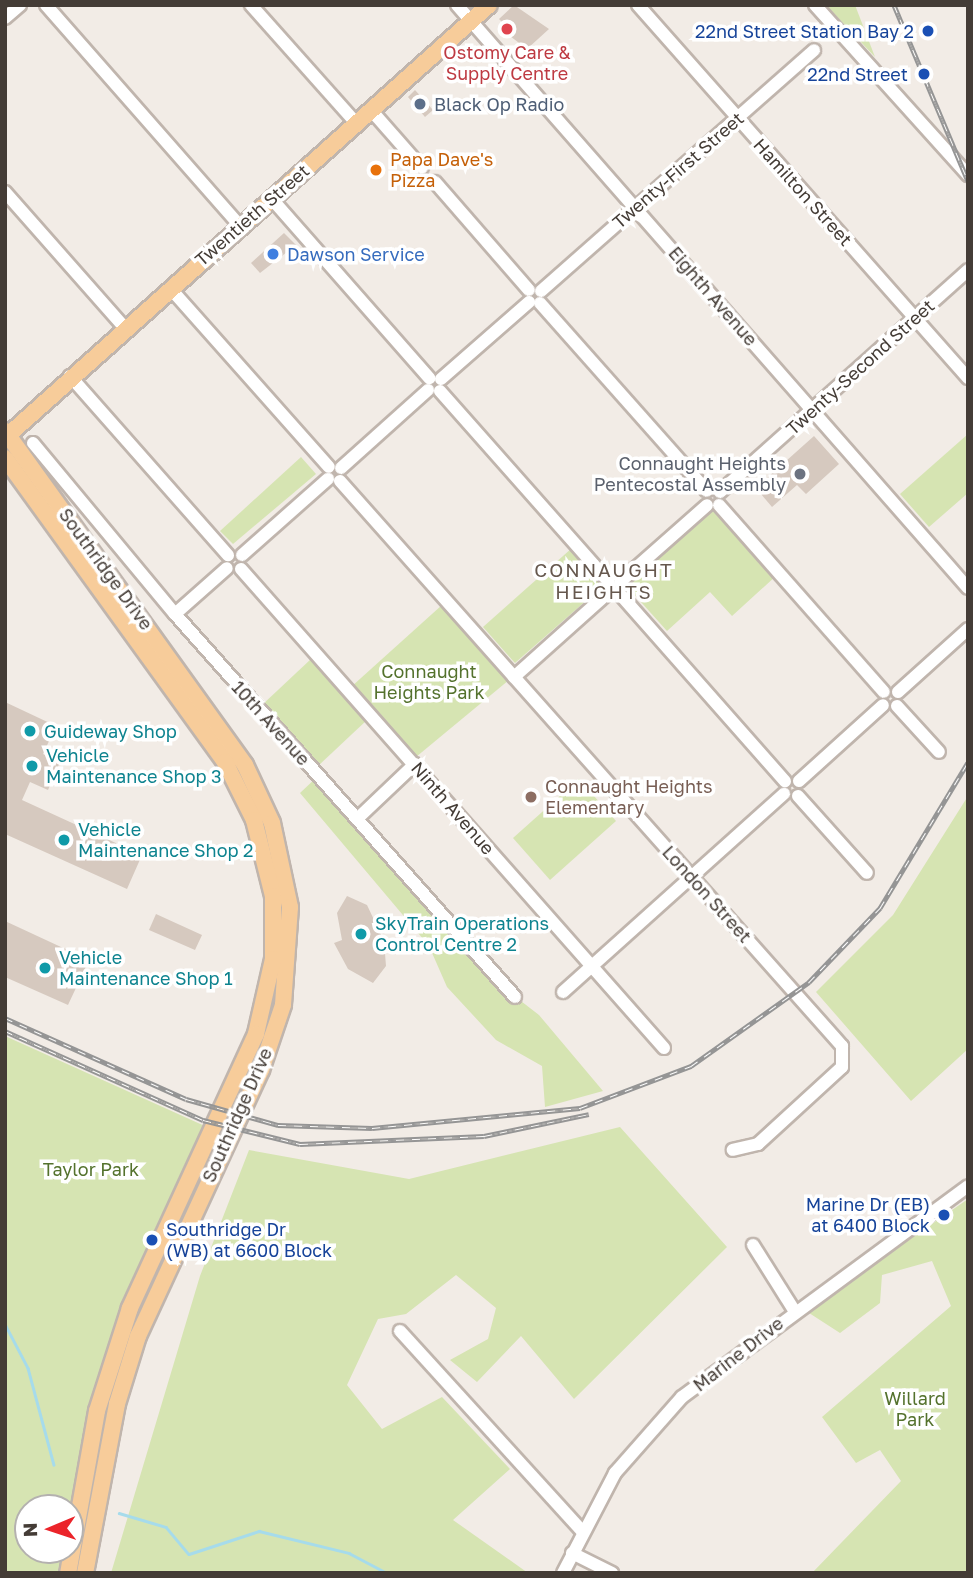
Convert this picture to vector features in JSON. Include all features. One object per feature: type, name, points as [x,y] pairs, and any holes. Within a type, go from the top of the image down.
[{"type":"main road","name":"Twentieth Street","points":[[8,431],[489,5]]},
{"type":"main road","name":"Southridge Drive","points":[[8,431],[256,785],[287,879],[288,966],[283,1005],[261,1070],[138,1336],[114,1416],[85,1573]]},
{"type":"main road","name":"Southridge Drive","points":[[5,458],[239,785],[269,873],[274,944],[256,1034],[115,1353],[78,1492],[68,1573]]},
{"type":"main road","points":[[5,475],[22,482]]},
{"type":"main road","points":[[274,944],[288,966]]},
{"type":"street","points":[[5,18],[20,5]]},
{"type":"street","points":[[46,5],[240,226]]},
{"type":"street","points":[[251,5],[356,124]]},
{"type":"street","name":"Eighth Avenue","points":[[457,5],[968,589]]},
{"type":"street","name":"Hamilton Street","points":[[638,5],[968,378]]},
{"type":"street","points":[[815,5],[968,175]]},
{"type":"street","name":"Twenty-First Street","points":[[242,555],[814,50]]},
{"type":"street","points":[[371,110],[422,168]]},
{"type":"street","points":[[435,182],[939,752]]},
{"type":"street","points":[[5,192],[125,328]]},
{"type":"street","points":[[271,198],[867,873]]},
{"type":"street","name":"Twenty-Second Street","points":[[514,677],[715,501],[968,270]]},
{"type":"street","name":"London Street","points":[[170,288],[837,1040],[846,1058],[763,1140],[733,1150]]},
{"type":"street","points":[[70,376],[228,555],[234,569]]},
{"type":"street","name":"10th Avenue","points":[[33,443],[175,614],[514,997]]},
{"type":"street","points":[[175,614],[234,569],[242,555],[228,555]]},
{"type":"street","name":"Ninth Avenue","points":[[234,569],[415,764],[664,1048]]},
{"type":"street","points":[[563,992],[888,696],[968,629]]},
{"type":"street","points":[[357,819],[415,764]]},
{"type":"street","name":"Marine Drive","points":[[563,1573],[582,1531],[636,1442],[702,1381],[794,1310],[968,1186]]},
{"type":"street","points":[[753,1245],[794,1310]]},
{"type":"street","points":[[400,1331],[582,1531]]},
{"type":"street","points":[[572,1553],[612,1573]]},
{"type":"green space","points":[[826,5],[855,5],[875,57]]},
{"type":"green space","points":[[968,434],[968,493],[929,527],[900,494]]},
{"type":"green space","points":[[301,457],[316,474],[233,544],[220,531]]},
{"type":"green space","points":[[713,503],[777,575],[732,616],[710,592],[667,631],[624,583]]},
{"type":"green space","points":[[572,548],[604,585],[515,663],[483,627]]},
{"type":"green space","name":"Connaught Heights Park","points":[[442,605],[509,680],[416,757],[351,687]]},
{"type":"green space","points":[[311,659],[367,720],[318,766],[262,705]]},
{"type":"green space","points":[[318,776],[499,984],[539,1015],[603,1091],[545,1107],[542,1066],[496,1040],[447,987],[429,946],[300,793]]},
{"type":"green space","points":[[579,779],[616,821],[550,880],[513,838]]},
{"type":"green space","points":[[968,796],[968,1049],[911,1101],[816,992],[893,915]]},
{"type":"green space","name":"Taylor Park","points":[[5,1036],[207,1127],[91,1410],[73,1494],[14,1494],[14,1564],[62,1564],[61,1573],[5,1573]]},
{"type":"green space","points":[[620,1127],[727,1247],[574,1399],[521,1336],[477,1382],[450,1360],[488,1339],[496,1308],[456,1275],[406,1314],[378,1319],[347,1385],[382,1429],[442,1397],[510,1469],[453,1520],[528,1573],[111,1573],[200,1276],[249,1150],[409,1179]]},
{"type":"green space","name":"Willard Park","points":[[968,1199],[968,1573],[812,1573],[901,1481],[880,1450],[856,1463],[822,1417],[951,1306],[932,1261],[882,1275],[880,1303],[840,1333],[806,1311]]},
{"type":"building","points":[[514,5],[549,29],[527,49],[502,30],[506,26],[499,19]]},
{"type":"building","name":"Black Op Radio","points":[[415,90],[433,110],[425,117],[408,97]]},
{"type":"building","name":"Dawson Service","points":[[284,233],[296,245],[260,273],[251,263]]},
{"type":"building","name":"Connaught Heights Pentecostal Assembly","points":[[814,436],[839,464],[806,494],[797,485],[772,507],[756,488]]},
{"type":"building","name":"Vehicle Maintenance Shop 2","points":[[5,702],[56,726],[43,754],[60,762],[48,790],[30,782],[22,800],[142,855],[127,889],[5,834]]},
{"type":"building","name":"SkyTrain Operations Control Centre 2","points":[[347,896],[367,905],[384,941],[386,966],[373,983],[348,969],[334,943],[342,940],[337,913]]},
{"type":"building","points":[[156,914],[202,935],[195,950],[149,930]]},
{"type":"building","name":"Vehicle Maintenance Shop 1","points":[[5,921],[89,960],[68,1005],[5,977]]},
{"type":"waterway","points":[[5,1324],[28,1368],[54,1465]]},
{"type":"waterway","points":[[119,1513],[166,1527],[189,1554],[259,1531],[349,1553],[387,1573]]},
{"type":"railway","points":[[894,5],[968,181]]},
{"type":"railway","points":[[5,1018],[186,1099],[278,1125],[372,1128],[580,1108],[691,1066],[809,982],[880,908],[968,762]]},
{"type":"railway","points":[[5,1031],[203,1120],[300,1144],[484,1136],[589,1114]]},
{"type":"place","name":"Ostomy Care & Supply Centre","points":[[507,29]]},
{"type":"place","name":"22nd Street Station Bay 2","points":[[928,31]]},
{"type":"place","name":"22nd Street","points":[[924,74]]},
{"type":"place","name":"Black Op Radio","points":[[420,104]]},
{"type":"place","name":"Papa Dave's Pizza","points":[[376,170]]},
{"type":"place","name":"Dawson Service","points":[[273,254]]},
{"type":"place","name":"Connaught Heights Pentecostal Assembly","points":[[800,474]]},
{"type":"place","name":"Guideway Shop","points":[[30,731]]},
{"type":"place","name":"Vehicle Maintenance Shop 3","points":[[32,766]]},
{"type":"place","name":"Connaught Heights Elementary","points":[[531,797]]},
{"type":"place","name":"Vehicle Maintenance Shop 2","points":[[64,840]]},
{"type":"place","name":"SkyTrain Operations Control Centre 2","points":[[361,934]]},
{"type":"place","name":"Vehicle Maintenance Shop 1","points":[[45,968]]},
{"type":"place","name":"Marine Dr (EB) at 6400 Block","points":[[944,1215]]},
{"type":"place","name":"Southridge Dr (WB) at 6600 Block","points":[[152,1240]]},
{"type":"district","name":"CONNAUGHT HEIGHTS","points":[[604,581]]}]
